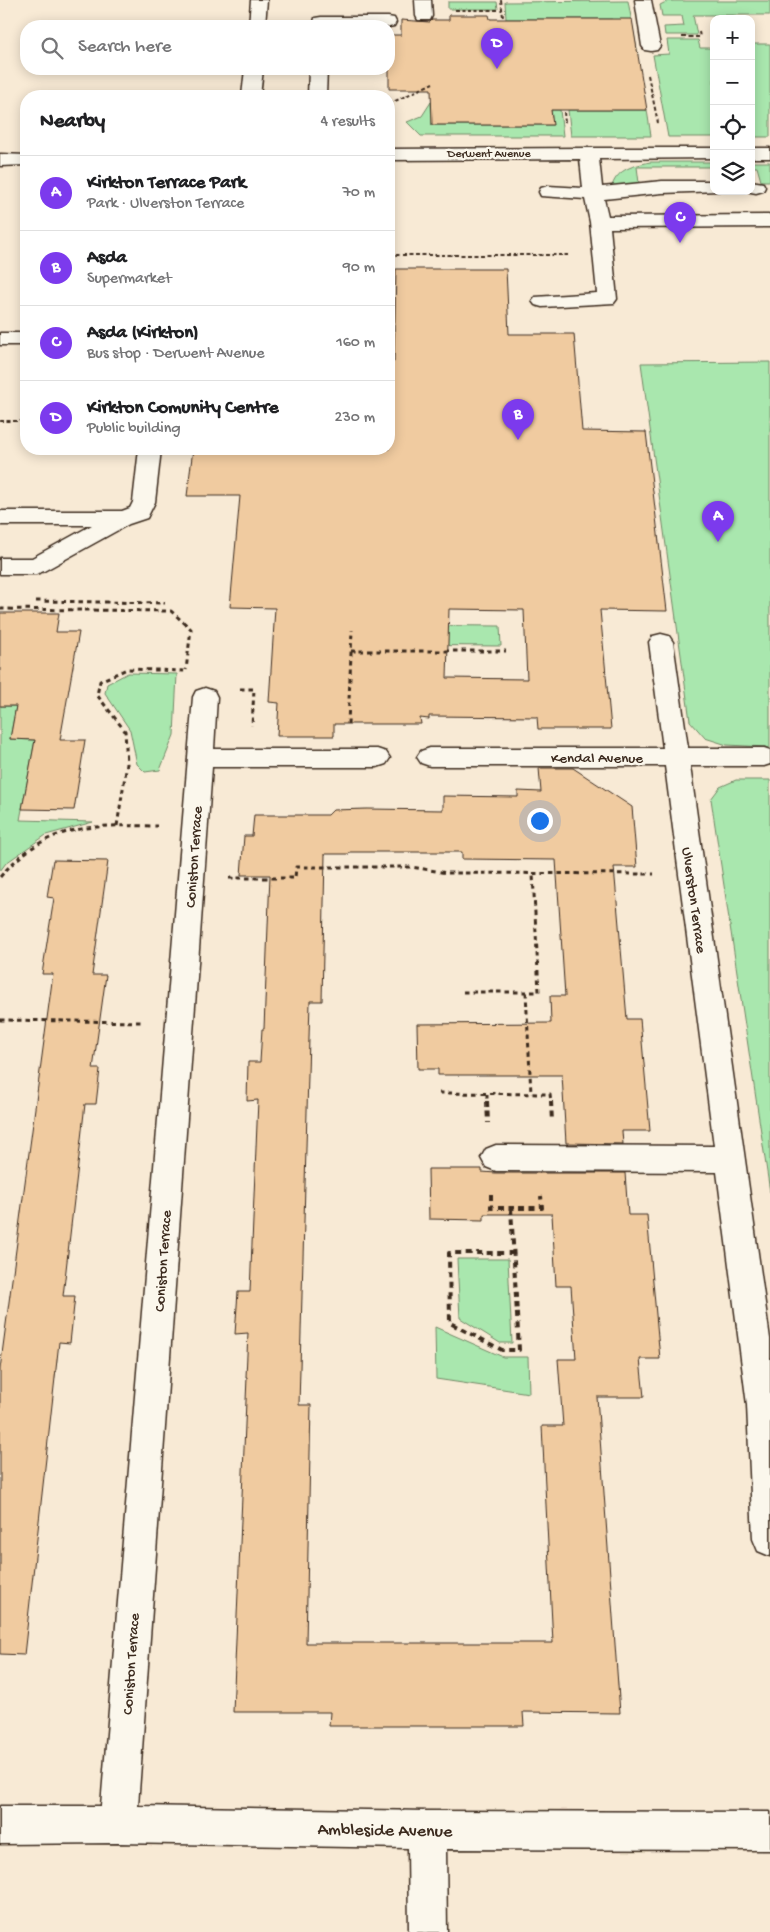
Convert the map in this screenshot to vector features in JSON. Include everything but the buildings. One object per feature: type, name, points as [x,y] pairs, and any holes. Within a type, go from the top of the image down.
[{"type":"street","points":[[258,20],[260,0]]},
{"type":"street","points":[[643,0],[651,46]]},
{"type":"street","points":[[252,90],[253,75]]},
{"type":"street","points":[[317,90],[318,75]]},
{"type":"street","points":[[542,301],[607,299],[600,222],[593,194],[589,153]]},
{"type":"street","name":"Derwent Avenue","points":[[395,155],[710,153]]},
{"type":"street","points":[[755,153],[770,153]]},
{"type":"street","points":[[0,160],[20,160]]},
{"type":"street","points":[[548,192],[593,194],[662,187],[710,187]]},
{"type":"street","points":[[600,222],[770,221]]},
{"type":"street","points":[[0,339],[20,339]]},
{"type":"street","points":[[0,566],[36,566],[123,518],[139,513],[144,502],[149,455]]},
{"type":"street","points":[[0,518],[123,518]]},
{"type":"street","name":"Ulverston Terrace","points":[[662,642],[763,1404],[770,1539]]},
{"type":"street","name":"Coniston Terrace","points":[[118,1824],[201,758],[195,688]]},
{"type":"street","name":"Kendal Avenue","points":[[430,757],[764,757]]},
{"type":"street","points":[[201,758],[378,758]]},
{"type":"street","points":[[496,1158],[730,1159]]},
{"type":"street","name":"Ambleside Avenue","points":[[0,1825],[118,1824],[427,1830],[770,1831]]},
{"type":"street","points":[[427,1830],[428,1932]]},
{"type":"path","points":[[501,0],[503,17]]},
{"type":"path","points":[[423,9],[502,10]]},
{"type":"path","points":[[651,46],[644,54],[664,153]]},
{"type":"path","points":[[395,101],[433,83]]},
{"type":"path","points":[[395,255],[577,255],[574,222],[600,222]]},
{"type":"path","points":[[0,421],[20,420]]},
{"type":"path","points":[[29,600],[165,602]]},
{"type":"path","points":[[0,609],[171,612],[191,628],[186,671],[195,688]]},
{"type":"path","points":[[347,758],[352,630]]},
{"type":"path","points":[[351,651],[506,652]]},
{"type":"path","points":[[118,826],[127,764],[125,731],[97,695],[100,681],[127,669],[186,671]]},
{"type":"path","points":[[0,878],[8,866],[48,839],[92,826],[195,825]]},
{"type":"path","points":[[192,878],[294,878],[296,867],[412,867],[447,873],[692,874]]},
{"type":"path","points":[[463,992],[539,992],[533,874]]},
{"type":"path","points":[[526,992],[531,1094]]},
{"type":"path","points":[[0,1020],[180,1022]]},
{"type":"path","points":[[438,1094],[550,1094],[554,1158]]},
{"type":"path","points":[[511,1208],[519,1350],[502,1350],[450,1323],[449,1252],[513,1253]]},
{"type":"green space","points":[[628,1],[638,55],[617,55],[612,19],[506,19],[505,2]]},
{"type":"green space","points":[[668,1],[770,1],[770,15],[693,15],[697,35],[665,35],[664,27],[684,26],[682,16],[662,16],[660,5]]},
{"type":"green space","points":[[448,2],[497,2],[498,9],[448,9]]},
{"type":"green space","points":[[667,40],[698,40],[700,48],[710,48],[710,137],[668,137],[653,55],[669,54]]},
{"type":"green space","points":[[755,44],[770,44],[770,137],[755,137]]},
{"type":"green space","points":[[431,102],[432,125],[552,125],[551,110],[560,110],[563,136],[421,136],[407,122],[422,116]]},
{"type":"green space","points":[[568,110],[647,110],[651,136],[571,136]]},
{"type":"green space","points":[[650,162],[710,162],[710,167],[637,167],[639,183],[612,186],[618,175],[633,167]]},
{"type":"green space","points":[[755,162],[770,162],[770,181],[761,181],[757,167],[755,167]]},
{"type":"green space","points":[[770,362],[770,766],[767,747],[727,745],[705,738],[690,721],[641,363]]},
{"type":"green space","points":[[361,625],[500,626],[501,646],[361,645]]},
{"type":"green space","points":[[128,673],[177,674],[174,735],[160,770],[145,772],[137,764],[130,730],[105,693],[107,684]]},
{"type":"green space","points":[[0,706],[16,706],[10,739],[35,740],[20,820],[93,822],[46,835],[6,863],[0,871]]},
{"type":"green space","points":[[736,780],[770,780],[770,1192],[711,799],[720,787]]},
{"type":"green space","points":[[457,1259],[508,1259],[512,1343],[500,1343],[460,1318]]},
{"type":"green space","points":[[435,1327],[503,1357],[528,1357],[529,1393],[436,1379]]},
{"type":"place","name":"Kirkton Comunity Centre","points":[[497,69]]},
{"type":"place","name":"Asda (Kirkton)","points":[[680,243]]},
{"type":"place","name":"Asda","points":[[518,440]]},
{"type":"place","name":"Kirkton Terrace Park","points":[[718,542]]}]
